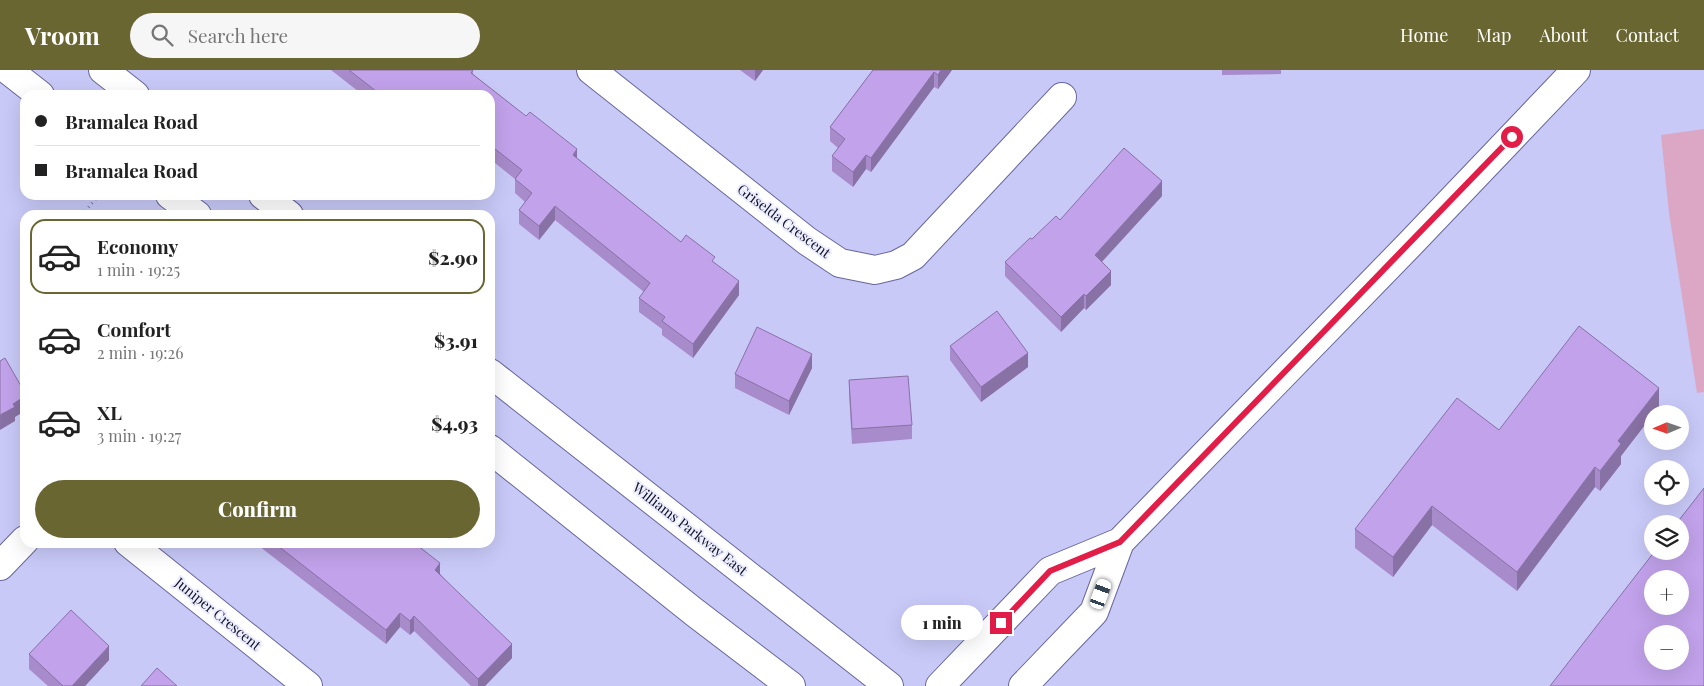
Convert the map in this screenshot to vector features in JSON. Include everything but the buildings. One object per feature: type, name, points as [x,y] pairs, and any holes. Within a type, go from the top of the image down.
[{"type":"main road","points":[[8,70],[34,90]]},
{"type":"main road","points":[[104,70],[129,90]]},
{"type":"main road","name":"Griselda Crescent","points":[[591,70],[807,241],[840,263],[875,270],[896,265],[913,256],[1062,97]]},
{"type":"main road","points":[[940,686],[1050,571],[1120,542],[1576,70]]},
{"type":"main road","points":[[177,200],[190,210]]},
{"type":"main road","points":[[270,200],[282,210]]},
{"type":"main road","name":"Williams Parkway East","points":[[495,377],[890,686]]},
{"type":"main road","points":[[495,453],[791,686]]},
{"type":"main road","points":[[1023,686],[1094,612],[1120,542]]},
{"type":"main road","points":[[0,566],[20,545]]},
{"type":"main road","name":"Juniper Crescent","points":[[136,548],[308,686]]},
{"type":"path","points":[[86,210],[95,200]]},
{"type":"shaded area","points":[[1704,129],[1704,392],[1697,393],[1669,213],[1661,135]]},
{"type":"route","points":[[1001,623],[1050,571],[1120,542],[1512,137]]}]
